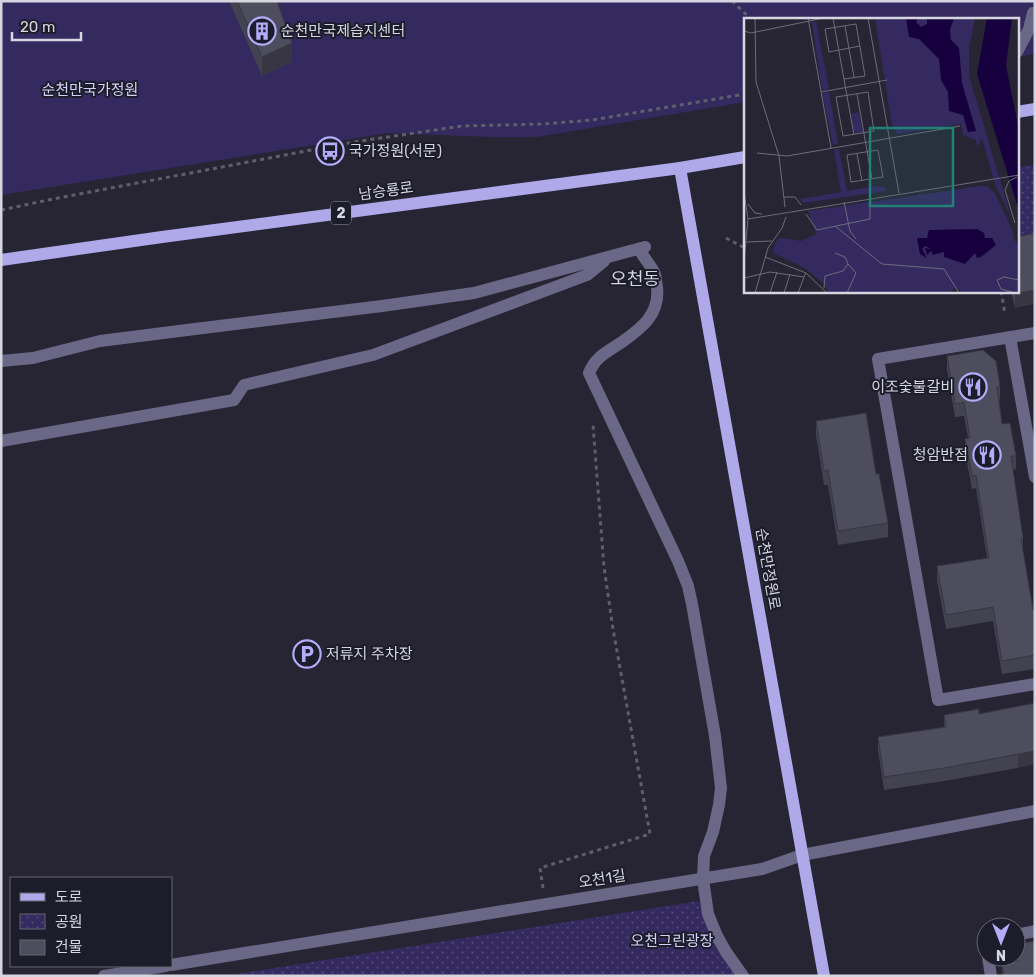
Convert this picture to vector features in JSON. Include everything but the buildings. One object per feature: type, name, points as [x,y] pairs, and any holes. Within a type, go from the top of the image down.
[{"type":"main road","points":[[1018,112],[1035,109]]},
{"type":"main road","name":"남승룡로","points":[[1,260],[680,168],[744,157]]},
{"type":"main road","name":"순천만정원로","points":[[680,168],[824,976]]},
{"type":"street","points":[[1018,50],[1029,29],[1033,10]]},
{"type":"street","points":[[1,362],[33,358],[100,342],[382,306],[474,292],[642,248],[655,273],[656,305],[650,317],[638,330],[603,353],[592,365],[589,373],[688,586],[715,736],[722,788],[713,832],[704,856],[702,879],[708,914],[717,936],[743,976]]},
{"type":"street","points":[[1,441],[234,400],[244,385],[373,355],[587,275],[608,258]]},
{"type":"street","points":[[1035,334],[878,359],[938,700],[1035,684]]},
{"type":"street","points":[[1010,337],[1035,477]]},
{"type":"street","name":"오천1길","points":[[172,965],[762,869],[802,855],[1035,811]]},
{"type":"street","points":[[104,976],[160,967]]},
{"type":"path","points":[[732,1],[750,18]]},
{"type":"path","points":[[1,210],[354,142],[462,126],[543,124],[592,120],[744,94]]},
{"type":"path","points":[[726,238],[744,247]]},
{"type":"path","points":[[1001,292],[1005,314]]},
{"type":"path","points":[[546,904],[540,868],[650,834],[613,629],[604,567],[592,422]]},
{"type":"green space","name":"순천만국가정원","points":[[1,1],[1035,1],[1035,54],[1018,57],[1018,18],[744,18],[744,102],[537,137],[388,133],[1,195]]},
{"type":"green space","points":[[1035,165],[1035,242],[1018,246],[1018,167]]},
{"type":"green space","name":"오천그린광장","points":[[699,901],[706,925],[718,951],[736,976],[224,976]]},
{"type":"place","name":"순천만국제습지센터","points":[[262,31]]},
{"type":"place","name":"국가정원(서문)","points":[[330,151]]},
{"type":"place","name":"이조숯불갈비","points":[[973,387]]},
{"type":"place","name":"청암반점","points":[[987,455]]},
{"type":"place","name":"저류지 주차장","points":[[307,654]]},
{"type":"district","name":"오천동","points":[[635,279]]}]
